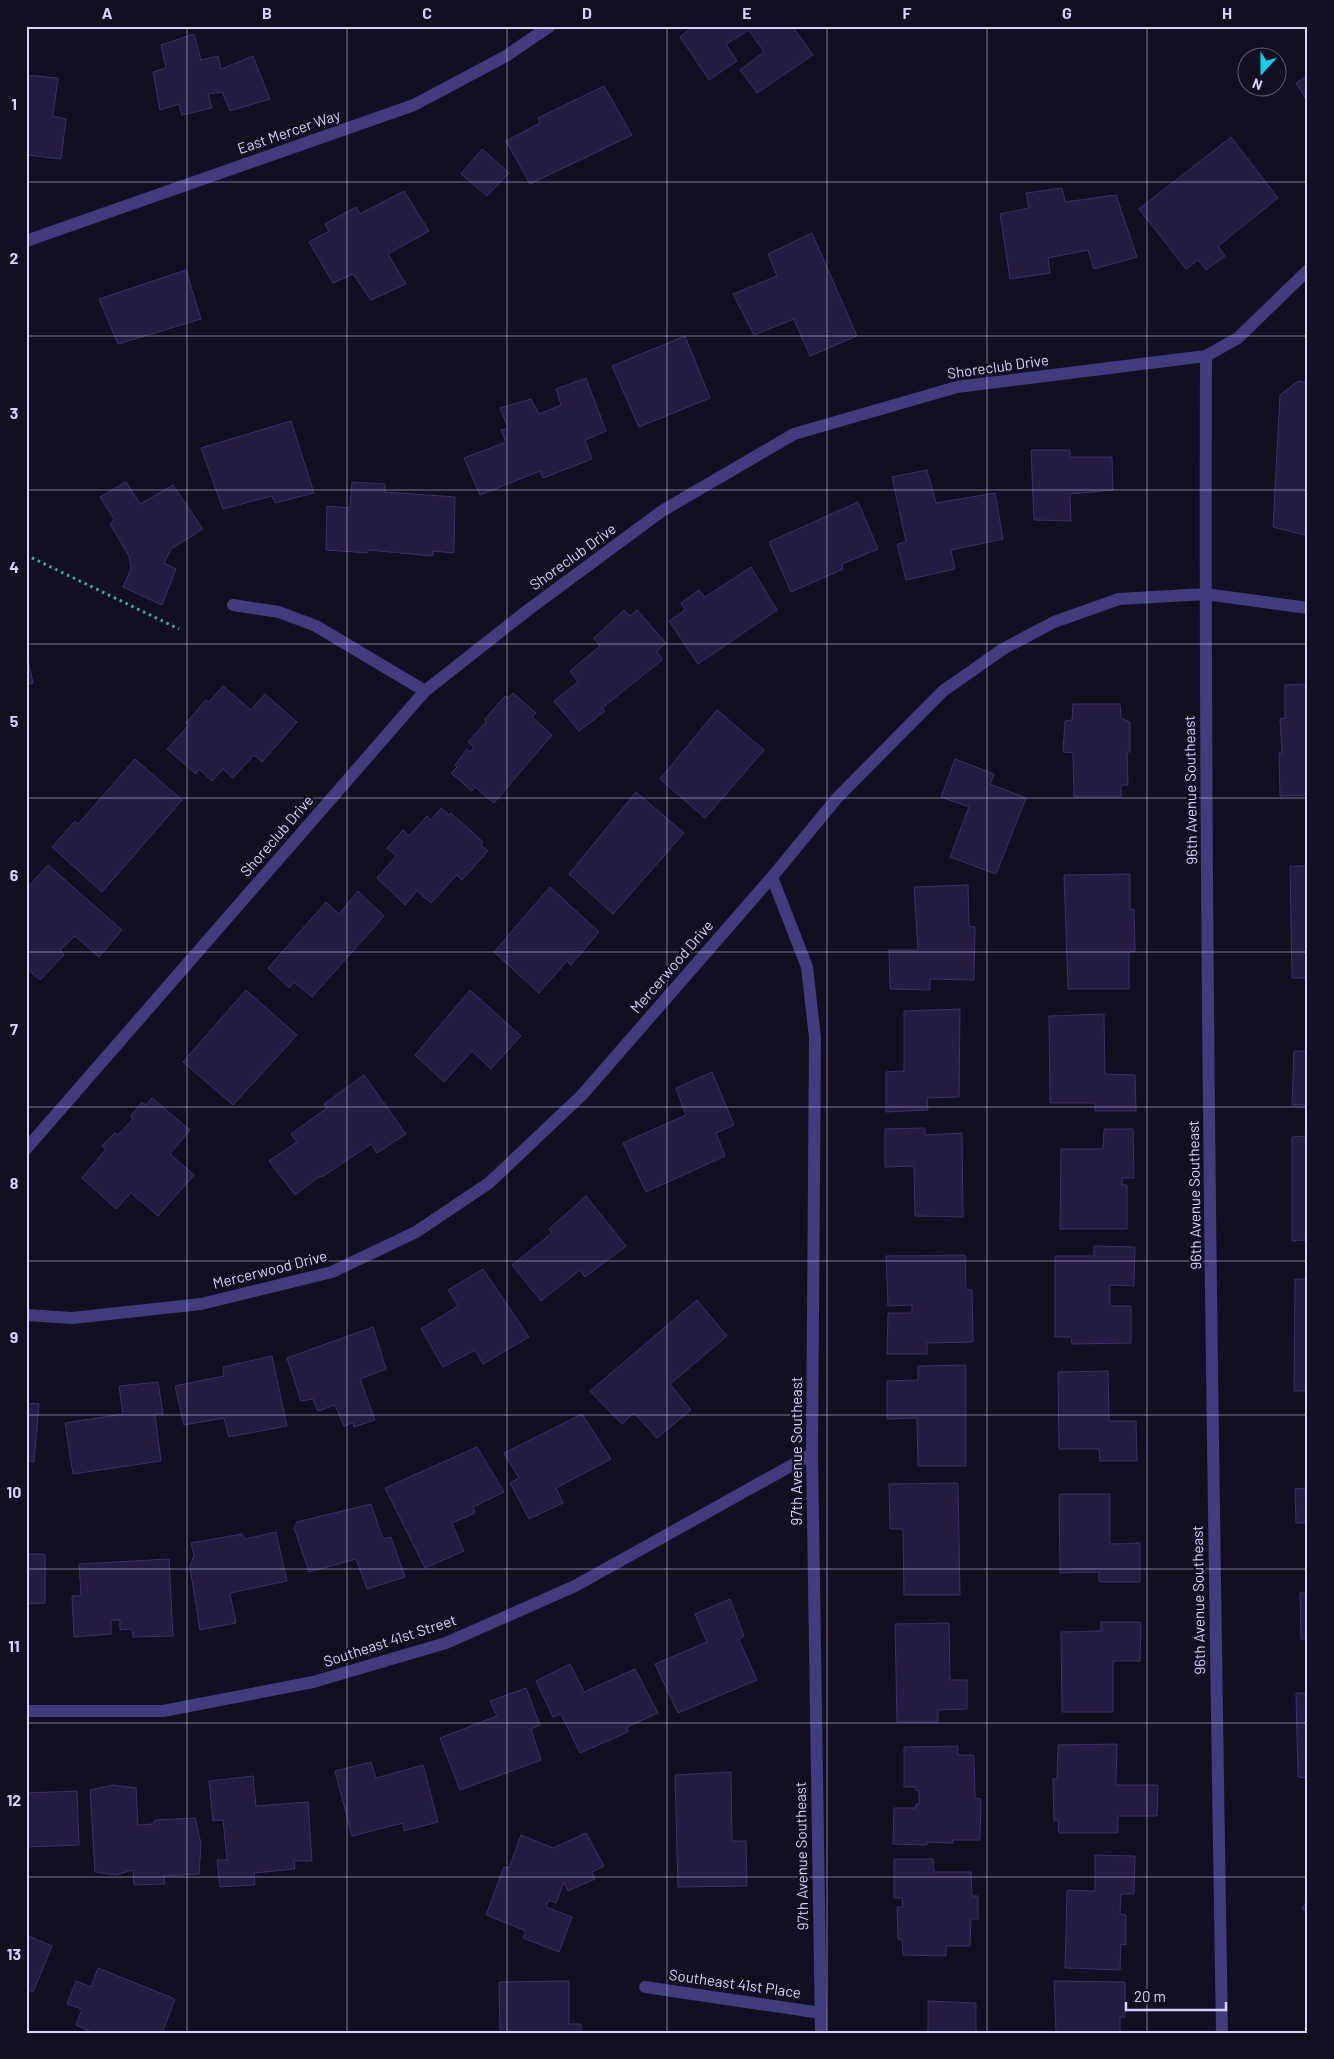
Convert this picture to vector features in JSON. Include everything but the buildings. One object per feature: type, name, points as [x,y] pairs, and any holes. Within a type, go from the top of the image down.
[{"type":"street","name":"East Mercer Way","points":[[26,241],[414,105],[506,56],[550,26]]},
{"type":"street","name":"Shoreclub Drive","points":[[26,1149],[425,691],[528,610],[662,511],[794,434],[957,387],[1206,356],[1238,338],[1308,270]]},
{"type":"street","name":"96th Avenue Southeast","points":[[1206,356],[1205,594],[1215,1603],[1222,2033]]},
{"type":"street","name":"Mercerwood Drive","points":[[26,1315],[72,1318],[201,1304],[332,1272],[416,1232],[489,1183],[582,1095],[772,877],[837,798],[943,691],[1003,649],[1054,622],[1119,600],[1205,594],[1308,608]]},
{"type":"street","points":[[233,605],[279,612],[316,626],[425,691]]},
{"type":"street","name":"97th Avenue Southeast","points":[[772,877],[807,968],[815,1038],[812,1454],[821,2033]]},
{"type":"street","name":"Southeast 41st Street","points":[[26,1711],[163,1712],[313,1682],[446,1643],[575,1586],[812,1454]]},
{"type":"street","name":"Southeast 41st Place","points":[[645,1987],[821,2013]]},
{"type":"path","points":[[26,555],[179,629]]}]
